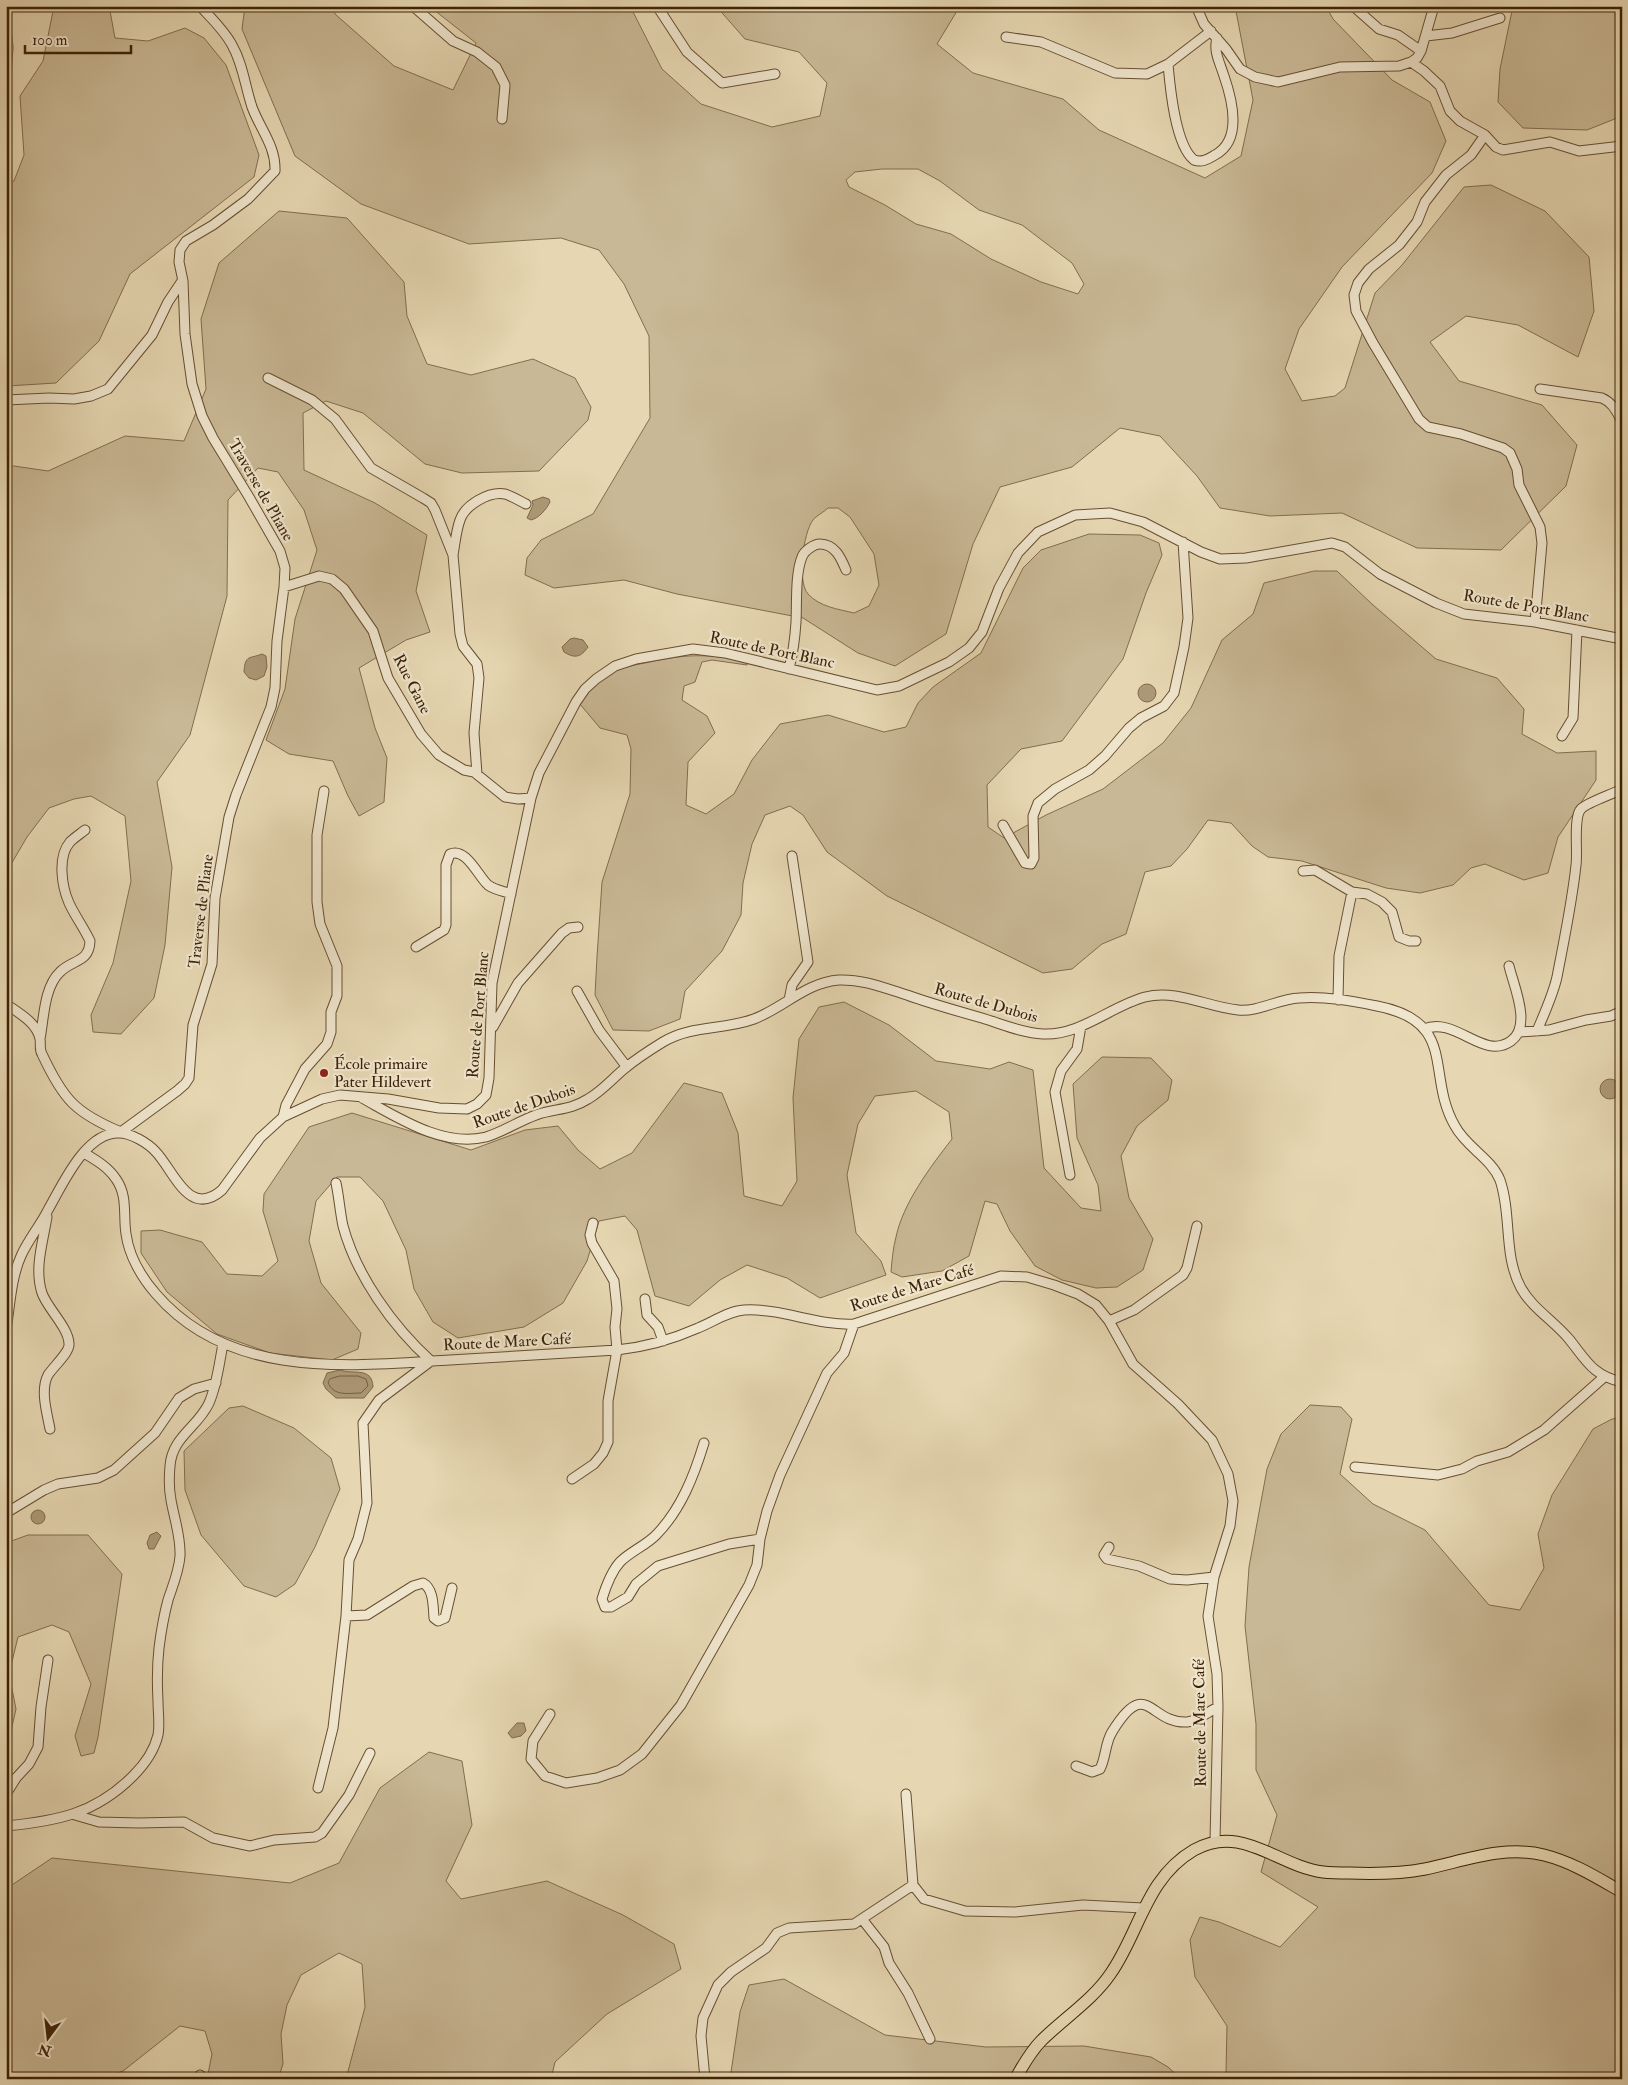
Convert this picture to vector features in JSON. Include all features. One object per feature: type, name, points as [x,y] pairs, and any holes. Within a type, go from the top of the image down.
[{"type":"main road","points":[[1015,2079],[1039,2042],[1088,1998],[1110,1975],[1128,1946],[1143,1908],[1159,1882],[1177,1863],[1194,1850],[1214,1841],[1237,1841],[1297,1865],[1323,1872],[1392,1874],[1506,1851],[1542,1854],[1576,1865],[1622,1892]]},
{"type":"street","name":"Traverse de Pliane","points":[[121,1132],[185,1084],[189,1078],[193,1025],[212,964],[215,898],[229,817],[271,707],[275,688],[278,631],[284,587],[284,568],[280,551],[213,438],[202,416],[192,384],[185,334],[180,250],[186,241],[213,225],[248,199],[275,171],[276,160],[253,108],[240,62],[232,44],[200,6]]},
{"type":"street","points":[[413,6],[453,41],[477,52],[496,67],[505,85],[502,119]]},
{"type":"street","points":[[657,6],[687,52],[722,83],[775,74]]},
{"type":"street","points":[[1196,6],[1204,24],[1214,34],[1240,69],[1255,77],[1278,82],[1340,67],[1398,66],[1411,62],[1417,58],[1421,51],[1434,6]]},
{"type":"street","points":[[1353,6],[1379,29],[1398,35],[1421,51]]},
{"type":"street","points":[[1426,36],[1452,33],[1500,18]]},
{"type":"street","points":[[6,30],[8,47],[6,75]]},
{"type":"street","points":[[1006,37],[1041,42],[1115,73],[1147,74],[1168,64],[1214,34]]},
{"type":"street","points":[[1168,64],[1170,87],[1184,150],[1194,160],[1203,161],[1225,148],[1233,125],[1230,96],[1215,47],[1214,34]]},
{"type":"street","points":[[1411,62],[1440,86],[1450,111],[1460,121],[1486,135],[1496,147],[1503,150],[1550,142],[1579,151],[1622,146]]},
{"type":"street","points":[[1486,135],[1470,155],[1446,175],[1425,202],[1417,222],[1399,245],[1369,269],[1358,283],[1354,295],[1356,311],[1372,343],[1419,419],[1428,427],[1461,434],[1503,448],[1510,453],[1517,469],[1519,485],[1540,527],[1542,543],[1535,622]]},
{"type":"street","points":[[6,400],[74,399],[91,396],[108,389],[152,336],[168,302],[183,281]]},
{"type":"street","points":[[268,378],[312,400],[335,419],[371,468],[431,504],[453,555]]},
{"type":"street","points":[[1540,389],[1602,398],[1610,402],[1622,421]]},
{"type":"street","points":[[477,774],[474,733],[479,678],[476,664],[463,646],[460,634],[453,555],[460,520],[466,511],[477,502],[493,494],[506,494],[526,504]]},
{"type":"street","name":"Route de Port Blanc","points":[[40,1039],[40,1052],[59,1088],[76,1108],[94,1121],[146,1144],[156,1152],[183,1190],[193,1197],[204,1199],[214,1197],[222,1190],[260,1138],[283,1117],[322,1099],[340,1095],[358,1096],[439,1108],[467,1109],[477,1104],[486,1095],[489,1078],[492,983],[531,798],[539,773],[576,702],[585,689],[615,666],[636,659],[693,649],[725,653],[877,690],[899,686],[949,662],[969,648],[982,632],[999,588],[1018,553],[1038,532],[1075,515],[1110,513],[1143,522],[1220,559],[1246,558],[1332,542],[1345,547],[1380,574],[1436,603],[1464,614],[1535,622],[1622,639]]},
{"type":"street","points":[[1003,826],[1025,863],[1031,864],[1034,861],[1033,816],[1038,803],[1055,789],[1089,770],[1105,756],[1129,728],[1141,718],[1164,706],[1174,693],[1188,618],[1182,542]]},
{"type":"street","points":[[790,668],[794,646],[796,594],[802,556],[819,544],[831,547],[839,555],[846,570]]},
{"type":"street","points":[[1622,555],[1622,560]]},
{"type":"street","name":"Rue Gane","points":[[284,587],[319,576],[332,579],[344,589],[372,631],[388,678],[421,734],[439,755],[464,770],[477,774],[505,797],[531,798]]},
{"type":"street","points":[[1562,736],[1573,718],[1577,630]]},
{"type":"street","points":[[1611,637],[1622,632]]},
{"type":"street","points":[[1537,1031],[1557,978],[1578,851],[1576,821],[1578,814],[1581,808],[1588,804],[1622,789]]},
{"type":"street","points":[[283,1117],[286,1105],[305,1069],[328,1044],[331,1032],[331,1012],[336,996],[337,966],[320,924],[317,902],[317,835],[324,791]]},
{"type":"street","points":[[40,1039],[50,988],[58,974],[66,966],[82,959],[90,948],[90,941],[69,903],[64,888],[62,860],[64,850],[70,842],[85,830]]},
{"type":"street","points":[[416,947],[444,930],[446,925],[446,865],[450,854],[454,852],[462,854],[489,886],[511,894]]},
{"type":"street","points":[[789,1000],[792,985],[808,962],[792,856]]},
{"type":"street","points":[[1303,871],[1315,870],[1352,892],[1367,894],[1382,902],[1392,912],[1399,937],[1408,941],[1416,941]]},
{"type":"street","points":[[1338,1000],[1339,956],[1352,892]]},
{"type":"street","points":[[491,1031],[518,983],[562,933],[569,928],[578,927]]},
{"type":"street","points":[[1509,966],[1522,1017],[1520,1032]]},
{"type":"street","name":"Route de Dubois","points":[[358,1096],[425,1130],[455,1139],[471,1140],[490,1136],[538,1114],[573,1108],[593,1097],[626,1066],[665,1040],[682,1033],[732,1025],[755,1019],[808,989],[835,980],[863,981],[952,1010],[1038,1034],[1054,1035],[1081,1026],[1126,1003],[1150,996],[1178,996],[1239,1010],[1264,1007],[1284,1000],[1301,998],[1338,1000],[1389,1008],[1412,1018],[1424,1028]]},
{"type":"street","points":[[577,991],[598,1030],[626,1066]]},
{"type":"street","points":[[6,1004],[28,1020],[40,1039]]},
{"type":"street","points":[[1622,1011],[1599,1019],[1537,1031],[1520,1032],[1506,1045],[1493,1047],[1442,1025],[1424,1028],[1432,1042],[1436,1055],[1448,1114],[1458,1132],[1495,1170],[1499,1180],[1505,1205],[1509,1249],[1520,1286],[1531,1302],[1565,1334],[1588,1364],[1603,1378],[1622,1382]]},
{"type":"street","points":[[1070,1175],[1055,1092],[1061,1072],[1077,1049],[1081,1026]]},
{"type":"street","points":[[6,1330],[15,1273],[21,1256],[63,1181],[84,1152],[100,1139],[121,1132]]},
{"type":"street","name":"Route de Mare Café","points":[[84,1152],[105,1166],[116,1179],[123,1193],[126,1234],[130,1251],[142,1275],[157,1295],[202,1334],[250,1354],[330,1365],[640,1348],[698,1328],[722,1316],[742,1310],[768,1311],[838,1324],[854,1324],[1001,1276],[1027,1277],[1078,1294],[1096,1306],[1109,1321],[1133,1364],[1178,1404],[1212,1440],[1228,1474],[1233,1501],[1230,1526],[1214,1578],[1208,1616],[1217,1674],[1218,1707],[1214,1841]]},
{"type":"street","points":[[318,1788],[333,1728],[346,1616],[349,1560],[358,1538],[367,1503],[363,1423],[379,1400],[430,1361],[395,1321],[369,1286],[358,1265],[343,1226],[336,1184]]},
{"type":"street","points":[[49,1209],[38,1266],[42,1293],[62,1325],[70,1343],[68,1350],[47,1376],[45,1396],[50,1428]]},
{"type":"street","points":[[572,1479],[594,1464],[603,1454],[608,1442],[608,1401],[616,1350],[615,1327],[617,1309],[614,1281],[592,1243],[590,1235],[593,1223]]},
{"type":"street","points":[[1109,1321],[1134,1310],[1183,1275],[1187,1268],[1197,1226]]},
{"type":"street","points":[[645,1299],[647,1315],[658,1327],[663,1341]]},
{"type":"street","points":[[550,1714],[533,1741],[531,1759],[545,1776],[566,1783],[597,1778],[620,1770],[642,1754],[680,1705],[749,1585],[758,1565],[760,1539],[767,1511],[780,1475],[827,1373],[844,1353],[854,1324]]},
{"type":"street","points":[[6,1826],[45,1822],[75,1815],[93,1807],[122,1787],[146,1762],[156,1741],[158,1733],[157,1682],[159,1648],[167,1602],[178,1571],[180,1555],[178,1534],[170,1497],[170,1464],[178,1440],[200,1417],[209,1404],[216,1383],[223,1344]]},
{"type":"street","points":[[1355,1467],[1438,1475],[1462,1469],[1477,1461],[1508,1452],[1544,1430],[1603,1378]]},
{"type":"street","points":[[6,1513],[44,1490],[58,1484],[98,1478],[114,1470],[155,1433],[179,1398],[194,1389],[216,1383]]},
{"type":"street","points":[[704,1443],[693,1478],[672,1517],[656,1535],[620,1562],[608,1581],[602,1599],[605,1607],[611,1607],[628,1597],[636,1584],[658,1566],[722,1546],[760,1539]]},
{"type":"street","points":[[1109,1547],[1104,1555],[1108,1559],[1140,1566],[1170,1579],[1214,1578]]},
{"type":"street","points":[[346,1616],[367,1615],[412,1586],[423,1583],[428,1585],[430,1591],[434,1618],[442,1621],[445,1618],[452,1588]]},
{"type":"street","points":[[6,1794],[16,1778],[30,1764],[38,1747],[41,1707],[48,1660]]},
{"type":"street","points":[[1076,1766],[1092,1772],[1100,1769],[1110,1734],[1133,1706],[1145,1704],[1174,1720],[1188,1722],[1218,1707]]},
{"type":"street","points":[[75,1815],[99,1822],[184,1822],[212,1838],[250,1846],[274,1840],[315,1837],[322,1833],[349,1794],[370,1753]]},
{"type":"street","points":[[906,1794],[912,1886],[924,1899],[966,1911],[1015,1912],[1084,1905],[1143,1908]]},
{"type":"street","points":[[706,2079],[701,2036],[703,2018],[718,1985],[731,1972],[766,1948],[777,1934],[789,1928],[854,1924],[912,1886]]},
{"type":"street","points":[[862,1919],[884,1946],[889,1963],[908,1994],[930,2039]]},
{"type":"shaded area","points":[[54,6],[111,6],[110,11],[115,38],[148,41],[185,28],[204,38],[226,65],[259,155],[254,177],[130,274],[99,341],[56,383],[7,386],[6,186],[14,181],[24,155],[20,96],[43,61]]},
{"type":"shaded area","points":[[245,6],[333,6],[335,14],[394,66],[453,90],[476,43],[429,6],[630,6],[662,69],[701,104],[772,127],[820,116],[827,83],[799,52],[745,39],[716,6],[960,6],[937,44],[973,73],[1063,99],[1099,130],[1205,178],[1241,156],[1253,100],[1235,6],[1326,6],[1333,19],[1392,80],[1430,102],[1446,141],[1432,173],[1342,267],[1299,329],[1285,369],[1302,401],[1335,396],[1345,388],[1375,293],[1402,265],[1464,187],[1491,185],[1545,211],[1589,257],[1594,311],[1578,357],[1518,325],[1466,316],[1430,342],[1459,381],[1542,405],[1577,445],[1566,486],[1501,550],[1417,548],[1342,513],[1270,516],[1220,508],[1197,476],[1160,436],[1120,428],[1072,467],[1000,487],[973,544],[946,634],[895,666],[858,653],[803,618],[677,594],[624,580],[554,588],[525,575],[527,558],[541,540],[593,514],[650,418],[649,336],[624,284],[599,250],[561,238],[469,244],[361,204],[295,156],[242,29]],"holes":[[[882,169],[918,169],[940,181],[979,210],[1022,225],[1072,263],[1084,284],[1078,294],[1041,282],[991,259],[951,234],[916,224],[885,205],[849,187],[846,180],[855,172]],[[828,508],[838,508],[850,517],[874,554],[879,585],[869,606],[854,613],[829,607],[818,602],[808,594],[805,588],[802,569],[806,535],[813,520]]]},
{"type":"shaded area","points":[[1513,6],[1622,6],[1622,116],[1587,130],[1523,128],[1498,102],[1500,69]]},
{"type":"shaded area","points":[[279,211],[347,218],[404,282],[407,316],[427,364],[471,375],[533,359],[575,378],[591,407],[588,420],[539,471],[462,473],[425,464],[363,413],[326,401],[303,413],[304,470],[375,503],[427,535],[416,591],[430,632],[406,640],[359,668],[375,728],[387,758],[384,802],[359,816],[333,761],[289,754],[266,740],[285,689],[295,619],[317,550],[304,510],[278,472],[258,468],[228,500],[227,596],[190,735],[157,782],[172,867],[165,945],[154,998],[121,1034],[93,1032],[91,1015],[113,963],[131,881],[125,816],[91,796],[74,799],[49,808],[27,837],[6,873],[6,467],[14,466],[48,471],[125,436],[184,441],[206,389],[201,319],[219,263]]},
{"type":"shaded area","points":[[1089,534],[1140,535],[1159,543],[1162,555],[1146,593],[1123,659],[1062,741],[1021,749],[987,785],[988,827],[1004,838],[1046,815],[1103,789],[1163,743],[1191,708],[1222,640],[1253,614],[1264,583],[1314,571],[1337,571],[1436,659],[1497,678],[1524,709],[1522,734],[1557,753],[1596,751],[1596,780],[1558,837],[1548,873],[1524,880],[1485,864],[1471,868],[1453,885],[1420,893],[1386,888],[1302,861],[1268,857],[1252,846],[1231,823],[1208,820],[1187,849],[1171,866],[1145,872],[1126,934],[1102,944],[1072,969],[1043,973],[887,896],[827,852],[803,815],[790,806],[765,815],[752,844],[743,883],[741,915],[722,951],[685,991],[680,1019],[649,1031],[613,1030],[595,995],[597,957],[602,882],[630,794],[631,749],[627,735],[600,728],[579,703],[589,691],[613,672],[659,660],[684,656],[708,656],[748,662],[747,665],[712,660],[702,662],[695,682],[684,686],[682,700],[707,716],[715,733],[688,762],[686,805],[706,814],[734,794],[752,760],[780,724],[828,715],[884,732],[906,727],[918,703],[933,687],[981,653],[1023,568],[1041,550]]},
{"type":"shaded area","points":[[844,1002],[889,1025],[936,1061],[990,1069],[1009,1062],[1033,1070],[1044,1168],[1081,1208],[1101,1211],[1098,1185],[1077,1138],[1073,1084],[1102,1057],[1151,1058],[1172,1080],[1168,1100],[1137,1126],[1121,1156],[1129,1198],[1153,1239],[1143,1270],[1117,1287],[1096,1288],[1062,1280],[1035,1266],[1010,1231],[997,1204],[985,1201],[969,1256],[942,1271],[902,1277],[891,1272],[895,1241],[905,1211],[927,1173],[952,1139],[949,1112],[916,1091],[875,1096],[858,1124],[847,1175],[856,1233],[881,1261],[886,1275],[820,1298],[787,1278],[747,1265],[720,1280],[689,1306],[655,1296],[637,1230],[625,1216],[599,1221],[587,1261],[563,1303],[524,1327],[458,1338],[433,1322],[414,1289],[406,1250],[383,1201],[360,1177],[337,1177],[316,1201],[309,1241],[321,1283],[361,1333],[358,1349],[332,1360],[270,1353],[217,1334],[167,1292],[141,1253],[141,1231],[160,1230],[202,1242],[227,1274],[262,1276],[278,1261],[263,1211],[264,1194],[309,1127],[352,1113],[471,1150],[525,1130],[558,1126],[578,1150],[600,1169],[632,1153],[684,1083],[722,1093],[738,1133],[744,1196],[782,1206],[797,1181],[793,1098],[799,1039],[819,1007]]},
{"type":"shaded area","points":[[1310,1405],[1341,1407],[1352,1419],[1340,1474],[1373,1504],[1425,1530],[1489,1605],[1520,1610],[1544,1568],[1538,1534],[1552,1495],[1593,1429],[1612,1419],[1622,1418],[1622,2079],[1224,2079],[1226,2072],[1227,2026],[1195,1977],[1190,1940],[1200,1917],[1219,1922],[1280,1947],[1318,1907],[1261,1872],[1277,1815],[1256,1770],[1256,1724],[1245,1626],[1249,1567],[1267,1469],[1281,1434]]},
{"type":"shaded area","points":[[243,1406],[294,1428],[331,1458],[340,1489],[315,1547],[295,1584],[276,1597],[244,1586],[201,1535],[185,1490],[184,1451],[229,1408]]},
{"type":"shaded area","points":[[28,1535],[88,1535],[122,1574],[94,1753],[81,1756],[75,1736],[91,1684],[69,1632],[52,1625],[18,1637],[9,1674],[16,1709],[6,1753],[6,1543]]},
{"type":"shaded area","points":[[429,1752],[462,1761],[472,1825],[446,1881],[461,1899],[547,1881],[623,1915],[674,1944],[681,1969],[607,2014],[555,2062],[551,2079],[346,2079],[365,2007],[362,1964],[339,1953],[301,1975],[287,2005],[281,2034],[283,2064],[278,2079],[207,2079],[212,2054],[205,2031],[180,2026],[123,2071],[101,2079],[6,2079],[6,1889],[52,1858],[290,1883],[339,1863],[380,1788]]},
{"type":"shaded area","points":[[784,1979],[885,2035],[986,2047],[1084,2046],[1151,2057],[1168,2067],[1181,2079],[730,2079],[740,2012],[749,1985]]},
{"type":"shaded area","points":[[625,2075],[663,2076],[666,2079],[622,2079]]},
{"type":"water","points":[[543,497],[549,499],[550,502],[546,508],[534,519],[527,518],[533,505],[532,501]]},
{"type":"water","points":[[570,639],[583,640],[588,647],[578,656],[571,656],[564,652],[562,647]]},
{"type":"water","points":[[262,654],[266,656],[267,667],[264,676],[256,680],[249,678],[244,672],[247,660]]},
{"type":"water","points":[[1147,684],[1153,687],[1156,693],[1153,699],[1147,702],[1141,699],[1138,693],[1141,687]]},
{"type":"water","points":[[1610,1079],[1617,1082],[1620,1089],[1617,1096],[1610,1099],[1603,1096],[1600,1089],[1603,1082]]},
{"type":"water","points":[[340,1370],[366,1374],[372,1380],[373,1387],[364,1398],[336,1398],[326,1389],[323,1383],[327,1373]]},
{"type":"water","points":[[38,1510],[43,1512],[45,1517],[43,1522],[38,1524],[33,1522],[31,1517],[33,1512]]},
{"type":"water","points":[[157,1532],[161,1536],[154,1549],[149,1549],[147,1543],[150,1535]]},
{"type":"water","points":[[517,1723],[524,1723],[526,1731],[521,1736],[512,1738],[508,1733]]},
{"type":"place","name":"École primaire Pater Hildevert","points":[[324,1073]]}]
